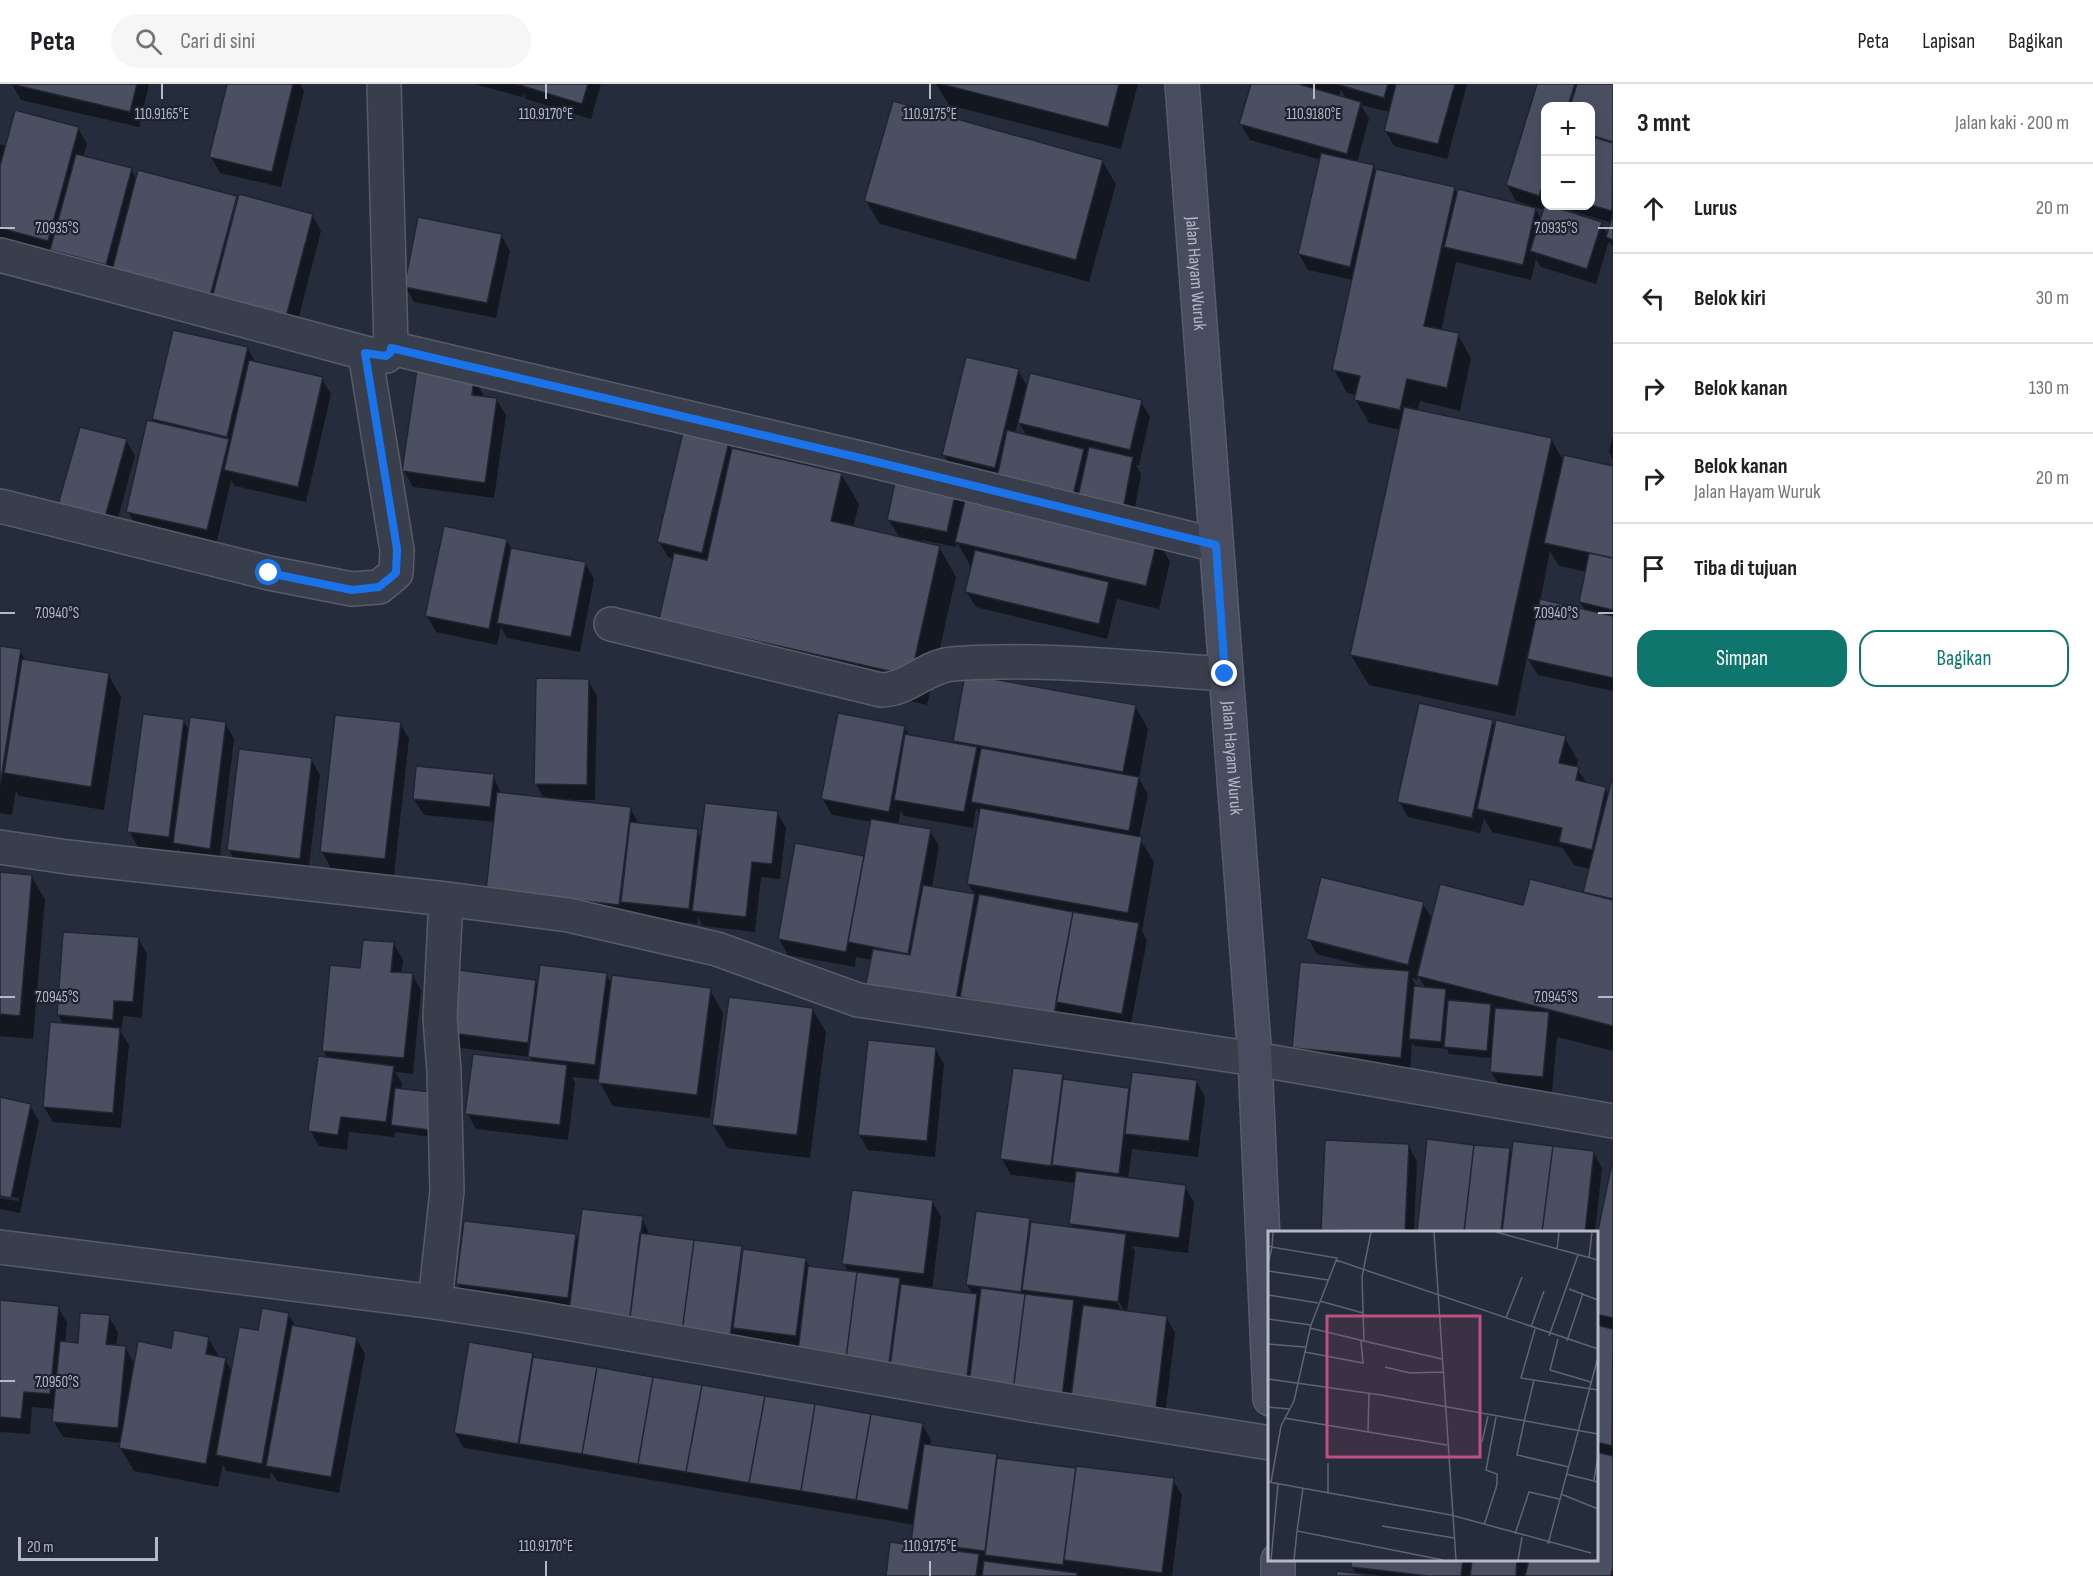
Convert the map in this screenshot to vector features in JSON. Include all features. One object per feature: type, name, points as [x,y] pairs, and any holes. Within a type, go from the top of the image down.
[{"type":"main road","name":"Jalan Hayam Wuruk","points":[[1182,84],[1255,1059],[1268,1375]]},
{"type":"street","points":[[0,506],[269,573],[352,590],[379,587],[396,573],[397,549],[378,351],[384,84]]},
{"type":"street","points":[[0,255],[378,351],[873,461],[1216,545]]},
{"type":"street","points":[[611,624],[881,690],[892,690],[903,686],[942,665],[991,661],[1225,674]]},
{"type":"street","points":[[0,847],[67,857],[446,899],[568,915],[717,948],[858,1000],[1255,1059],[1613,1121]]},
{"type":"street","points":[[435,1302],[447,1191],[444,1072],[440,1018],[446,899]]},
{"type":"street","points":[[0,1247],[435,1302],[526,1316],[1026,1404],[1268,1443]]},
{"type":"building","points":[[11,84],[137,84],[130,112]]},
{"type":"building","points":[[227,84],[293,84],[272,172],[209,157]]},
{"type":"building","points":[[516,84],[588,84],[582,104]]},
{"type":"building","points":[[941,84],[1119,84],[1108,127]]},
{"type":"building","points":[[1251,84],[1299,84],[1361,102],[1347,154],[1239,124]]},
{"type":"building","points":[[1336,84],[1388,84],[1384,98]]},
{"type":"building","points":[[1396,84],[1455,84],[1438,144],[1384,131]]},
{"type":"building","points":[[1537,84],[1575,84],[1569,102],[1541,102],[1541,191],[1539,196],[1506,185]]},
{"type":"building","points":[[1577,84],[1613,84],[1613,142],[1595,137],[1595,102],[1571,102]]},
{"type":"building","points":[[893,101],[1103,160],[1076,260],[864,201]]},
{"type":"building","points":[[15,110],[79,127],[48,241],[0,228],[0,166]]},
{"type":"building","points":[[1595,138],[1613,143],[1612,211],[1595,206]]},
{"type":"building","points":[[1321,153],[1374,165],[1350,267],[1298,254]]},
{"type":"building","points":[[76,154],[132,168],[106,265],[50,250]]},
{"type":"building","points":[[1376,169],[1455,187],[1424,326],[1459,333],[1447,388],[1407,379],[1400,410],[1354,400],[1360,376],[1332,370]]},
{"type":"building","points":[[138,170],[237,196],[209,300],[111,274]]},
{"type":"building","points":[[1458,189],[1536,208],[1523,265],[1444,247]]},
{"type":"building","points":[[239,194],[313,214],[286,317],[212,298]]},
{"type":"building","points":[[1543,210],[1564,210],[1602,222],[1587,269],[1530,251]]},
{"type":"building","points":[[1613,214],[1613,240],[1606,237]]},
{"type":"building","points":[[418,217],[502,234],[487,303],[404,287]]},
{"type":"building","points":[[173,330],[248,347],[227,437],[152,419]]},
{"type":"building","points":[[966,357],[1019,369],[995,468],[942,455]]},
{"type":"building","points":[[249,360],[323,377],[298,487],[224,470]]},
{"type":"building","points":[[417,369],[474,377],[472,395],[497,398],[485,483],[402,471]]},
{"type":"building","points":[[1030,373],[1142,400],[1130,450],[1018,423]]},
{"type":"building","points":[[1404,407],[1552,438],[1498,686],[1350,655]]},
{"type":"building","points":[[147,420],[229,439],[207,530],[126,512]]},
{"type":"building","points":[[80,427],[127,439],[104,521],[57,508]]},
{"type":"building","points":[[1007,430],[1084,449],[1072,500],[996,482]]},
{"type":"building","points":[[683,432],[729,442],[702,553],[657,542]]},
{"type":"building","points":[[1089,447],[1133,457],[1123,510],[1077,501]]},
{"type":"building","points":[[732,448],[842,473],[831,521],[940,546],[911,676],[659,619],[674,553],[707,560]]},
{"type":"building","points":[[1564,455],[1613,466],[1613,558],[1544,543]]},
{"type":"building","points":[[897,473],[957,486],[947,532],[887,520]]},
{"type":"building","points":[[967,492],[1158,537],[1146,586],[955,542]]},
{"type":"building","points":[[444,526],[507,539],[489,629],[425,616]]},
{"type":"building","points":[[511,548],[586,562],[571,637],[497,623]]},
{"type":"building","points":[[975,550],[1109,582],[1099,624],[965,592]]},
{"type":"building","points":[[1589,553],[1613,558],[1613,610],[1579,602]]},
{"type":"building","points":[[1540,599],[1613,616],[1613,678],[1527,659]]},
{"type":"building","points":[[0,646],[21,649],[0,786]]},
{"type":"building","points":[[22,659],[109,673],[91,787],[4,773]]},
{"type":"building","points":[[965,674],[1136,705],[1123,772],[953,741]]},
{"type":"building","points":[[536,678],[589,679],[587,785],[534,784]]},
{"type":"building","points":[[1419,703],[1493,720],[1472,818],[1397,802]]},
{"type":"building","points":[[838,713],[905,726],[889,812],[821,799]]},
{"type":"building","points":[[143,714],[184,719],[169,837],[127,832]]},
{"type":"building","points":[[335,715],[401,722],[385,859],[320,852]]},
{"type":"building","points":[[190,717],[226,722],[210,849],[173,843]]},
{"type":"building","points":[[1496,720],[1566,736],[1559,763],[1579,767],[1576,780],[1606,787],[1592,850],[1559,842],[1562,828],[1477,809]]},
{"type":"building","points":[[905,734],[977,747],[964,812],[894,800]]},
{"type":"building","points":[[981,748],[1139,777],[1129,831],[971,802]]},
{"type":"building","points":[[239,749],[312,758],[300,859],[227,850]]},
{"type":"building","points":[[416,766],[494,774],[490,807],[413,799]]},
{"type":"building","points":[[1613,779],[1613,899],[1583,892]]},
{"type":"building","points":[[497,792],[631,807],[619,905],[486,890]]},
{"type":"building","points":[[705,803],[778,811],[772,864],[752,862],[746,917],[692,911]]},
{"type":"building","points":[[980,808],[1142,837],[1128,913],[967,884]]},
{"type":"building","points":[[871,819],[931,829],[908,954],[848,942]]},
{"type":"building","points":[[630,822],[698,829],[689,909],[621,902]]},
{"type":"building","points":[[795,843],[864,856],[846,952],[778,939]]},
{"type":"building","points":[[0,872],[32,875],[20,1016],[0,1014]]},
{"type":"building","points":[[1321,877],[1424,902],[1408,965],[1306,939]]},
{"type":"building","points":[[1530,879],[1613,900],[1613,1026],[1417,976],[1440,884],[1523,905]]},
{"type":"building","points":[[923,885],[975,894],[955,1005],[865,988],[873,949],[910,955]]},
{"type":"building","points":[[979,894],[1073,912],[1054,1015],[960,997]]},
{"type":"building","points":[[1073,912],[1139,923],[1122,1014],[1056,1002]]},
{"type":"building","points":[[63,932],[139,937],[133,1002],[114,1001],[113,1020],[57,1015]]},
{"type":"building","points":[[363,940],[394,942],[391,972],[413,973],[404,1058],[322,1051],[330,965],[360,968]]},
{"type":"building","points":[[1300,962],[1409,971],[1401,1058],[1292,1048]]},
{"type":"building","points":[[540,965],[607,973],[595,1065],[528,1057]]},
{"type":"building","points":[[458,970],[536,980],[528,1043],[451,1033]]},
{"type":"building","points":[[612,975],[711,988],[697,1095],[598,1083]]},
{"type":"building","points":[[1414,986],[1446,989],[1441,1042],[1409,1039]]},
{"type":"building","points":[[729,997],[813,1008],[797,1135],[712,1125]]},
{"type":"building","points":[[1448,1000],[1491,1004],[1487,1051],[1444,1047]]},
{"type":"building","points":[[1495,1008],[1549,1012],[1543,1077],[1490,1072]]},
{"type":"building","points":[[50,1022],[120,1028],[113,1113],[43,1107]]},
{"type":"building","points":[[868,1040],[936,1047],[927,1141],[858,1135]]},
{"type":"building","points":[[473,1054],[567,1065],[560,1125],[465,1114]]},
{"type":"building","points":[[318,1056],[394,1066],[386,1122],[341,1117],[338,1135],[308,1131]]},
{"type":"building","points":[[1013,1068],[1063,1074],[1051,1166],[1000,1159]]},
{"type":"building","points":[[1132,1072],[1197,1080],[1189,1141],[1125,1134]]},
{"type":"building","points":[[1063,1079],[1129,1088],[1119,1174],[1052,1165]]},
{"type":"building","points":[[395,1088],[441,1093],[437,1131],[391,1125]]},
{"type":"building","points":[[0,1097],[31,1104],[11,1198],[0,1196]]},
{"type":"building","points":[[1427,1139],[1474,1145],[1464,1231],[1417,1231]]},
{"type":"building","points":[[1325,1140],[1409,1144],[1405,1231],[1321,1230]]},
{"type":"building","points":[[1513,1141],[1553,1146],[1542,1231],[1502,1231]]},
{"type":"building","points":[[1474,1145],[1510,1148],[1501,1231],[1464,1231]]},
{"type":"building","points":[[1553,1146],[1594,1151],[1585,1231],[1542,1231]]},
{"type":"building","points":[[1613,1163],[1613,1318],[1598,1314],[1598,1231]]},
{"type":"building","points":[[1076,1171],[1186,1185],[1179,1238],[1069,1224]]},
{"type":"building","points":[[852,1190],[933,1200],[924,1274],[842,1264]]},
{"type":"building","points":[[582,1209],[643,1216],[629,1325],[568,1318]]},
{"type":"building","points":[[976,1211],[1030,1218],[1021,1292],[966,1285]]},
{"type":"building","points":[[464,1221],[576,1234],[568,1298],[456,1284]]},
{"type":"building","points":[[1031,1222],[1126,1234],[1118,1302],[1022,1290]]},
{"type":"building","points":[[640,1233],[694,1240],[682,1332],[629,1325]]},
{"type":"building","points":[[694,1240],[742,1246],[730,1338],[682,1332]]},
{"type":"building","points":[[743,1249],[806,1258],[796,1336],[733,1328]]},
{"type":"building","points":[[808,1266],[857,1272],[846,1358],[798,1351]]},
{"type":"building","points":[[857,1272],[900,1278],[889,1363],[846,1358]]},
{"type":"building","points":[[901,1284],[977,1294],[967,1377],[890,1367]]},
{"type":"building","points":[[981,1288],[1025,1294],[1013,1391],[969,1384]]},
{"type":"building","points":[[1025,1294],[1074,1300],[1062,1397],[1013,1391]]},
{"type":"building","points":[[0,1300],[59,1306],[50,1394],[24,1392],[21,1419],[0,1417]]},
{"type":"building","points":[[1083,1305],[1167,1316],[1155,1416],[1070,1405]]},
{"type":"building","points":[[262,1308],[289,1313],[262,1464],[216,1455],[239,1327],[258,1330]]},
{"type":"building","points":[[80,1313],[110,1315],[106,1344],[126,1346],[118,1428],[52,1422],[60,1341],[78,1343]]},
{"type":"building","points":[[292,1325],[357,1337],[331,1477],[266,1466]]},
{"type":"building","points":[[1598,1325],[1613,1329],[1612,1446],[1598,1442]]},
{"type":"building","points":[[174,1330],[209,1337],[206,1354],[226,1358],[206,1464],[119,1448],[138,1341],[171,1348]]},
{"type":"building","points":[[469,1342],[533,1353],[518,1444],[454,1433]]},
{"type":"building","points":[[533,1357],[597,1367],[582,1454],[519,1444]]},
{"type":"building","points":[[597,1367],[653,1377],[638,1464],[582,1454]]},
{"type":"building","points":[[653,1377],[702,1385],[686,1472],[638,1464]]},
{"type":"building","points":[[702,1385],[765,1396],[749,1483],[686,1472]]},
{"type":"building","points":[[765,1396],[815,1404],[801,1491],[749,1483]]},
{"type":"building","points":[[815,1404],[871,1414],[856,1500],[801,1491]]},
{"type":"building","points":[[871,1414],[923,1423],[908,1510],[856,1500]]},
{"type":"building","points":[[924,1444],[997,1454],[985,1551],[911,1542]]},
{"type":"building","points":[[1598,1452],[1613,1456],[1613,1567],[1611,1576],[1525,1576],[1529,1561],[1598,1561]]},
{"type":"building","points":[[997,1458],[1076,1468],[1063,1565],[985,1555]]},
{"type":"building","points":[[1076,1466],[1174,1478],[1162,1573],[1064,1560]]},
{"type":"building","points":[[890,1542],[979,1554],[976,1576],[886,1576]]},
{"type":"building","points":[[984,1561],[1077,1573],[1077,1576],[982,1576]]},
{"type":"building","points":[[1351,1561],[1463,1561],[1461,1576],[1428,1576],[1351,1567]]},
{"type":"building","points":[[1472,1561],[1517,1561],[1516,1576],[1470,1576]]},
{"type":"building","points":[[1337,1571],[1379,1576],[1336,1576]]},
{"type":"route","points":[[269,573],[352,590],[379,587],[396,573],[397,549],[365,353],[386,356],[390,353],[391,348],[873,461],[1216,545],[1225,674]]}]
